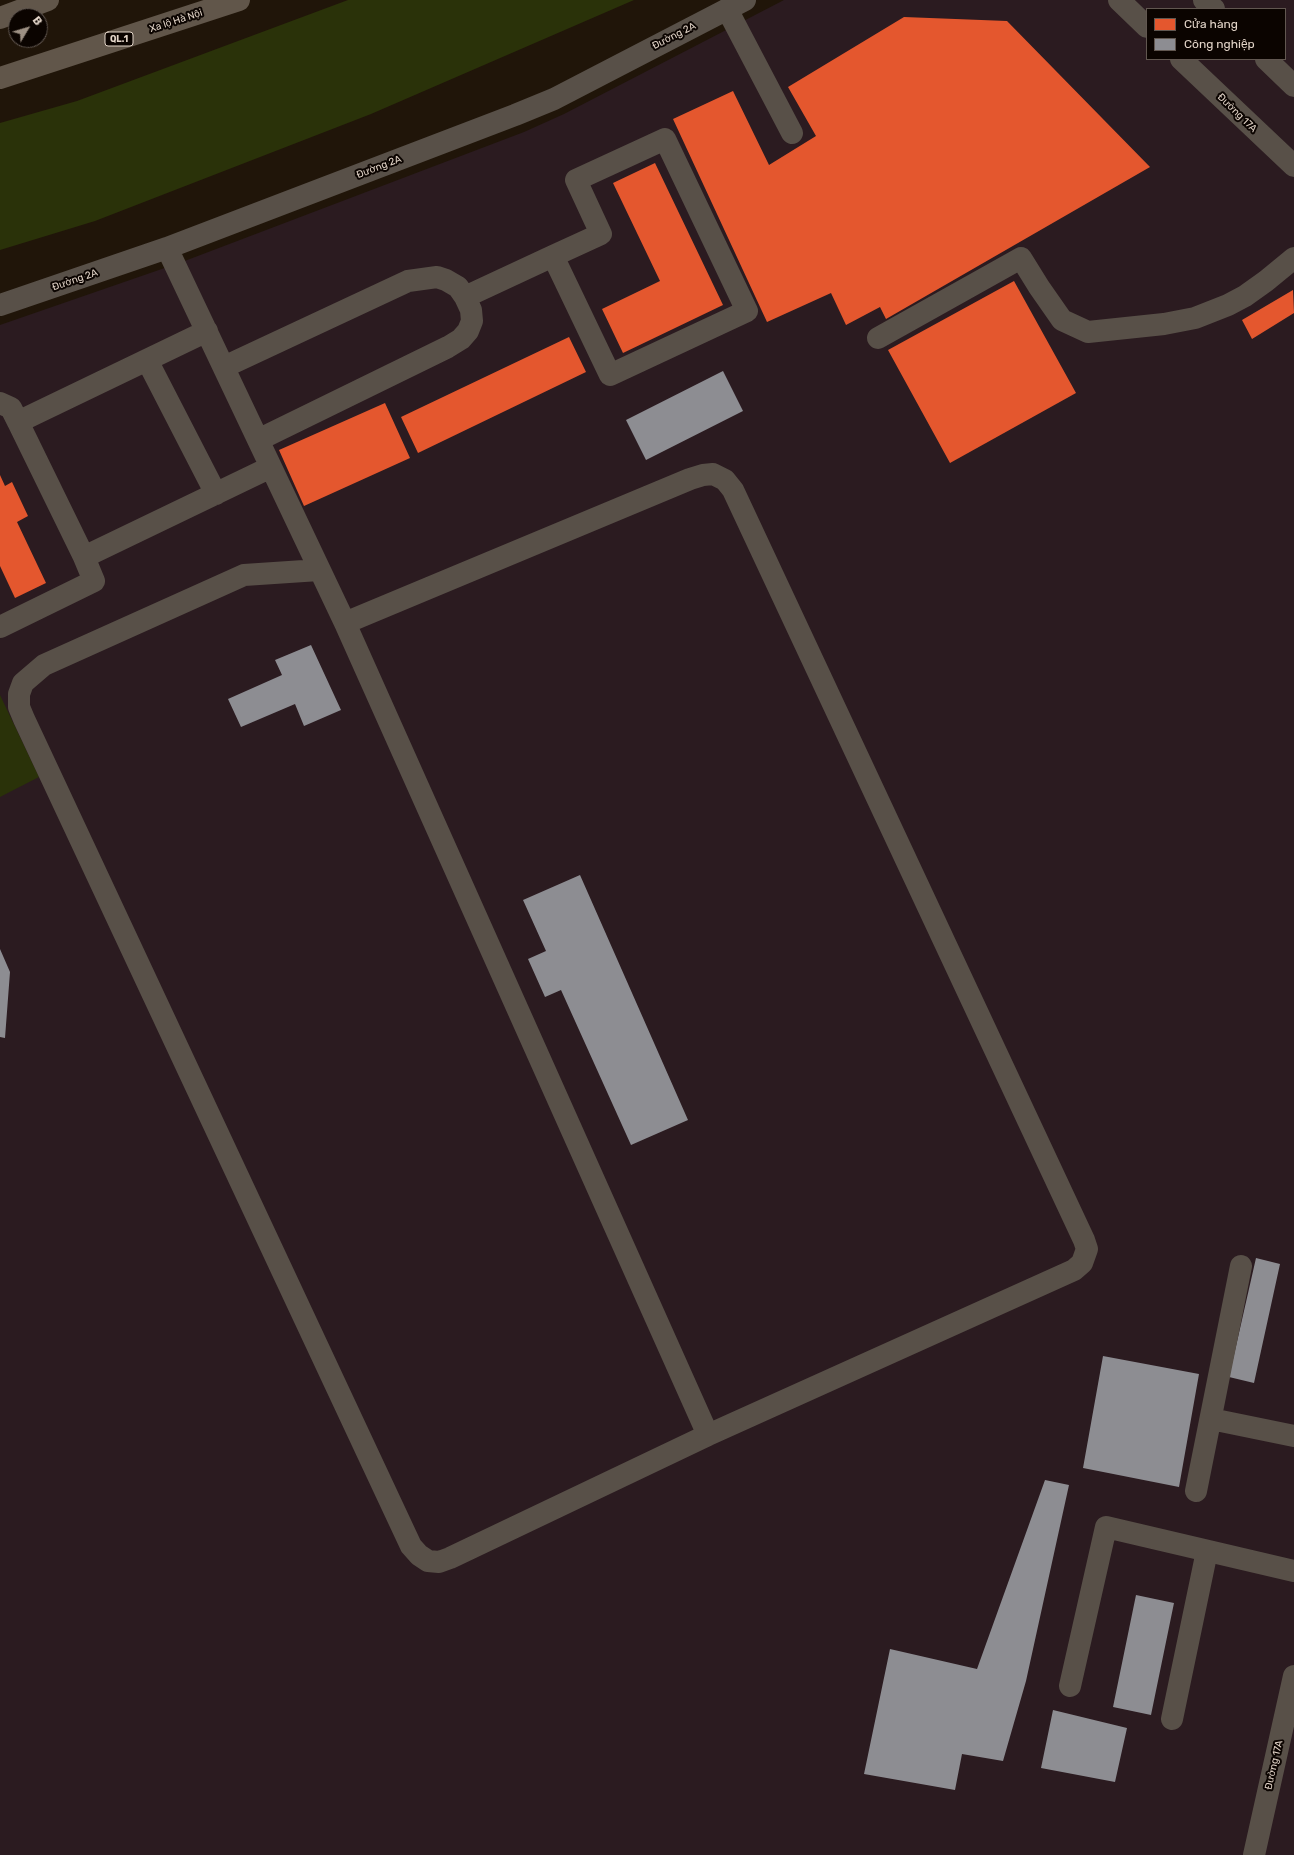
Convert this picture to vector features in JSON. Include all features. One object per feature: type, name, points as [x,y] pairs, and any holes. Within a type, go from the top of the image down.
[{"type":"highway","points":[[0,18],[48,0]]},
{"type":"highway","name":"Xa lộ Hà Nội","points":[[0,78],[239,0]]},
{"type":"street","points":[[1119,0],[1146,26]]},
{"type":"street","points":[[1204,0],[1213,8]]},
{"type":"street","points":[[736,5],[792,133]]},
{"type":"street","name":"Đường 2A","points":[[0,305],[167,248],[537,106],[736,5]]},
{"type":"street","name":"Đường 17A","points":[[1182,60],[1294,166]]},
{"type":"street","points":[[1267,60],[1294,86]]},
{"type":"street","points":[[465,297],[553,256],[601,234],[576,180],[665,139],[746,311],[610,375],[553,256]]},
{"type":"street","points":[[167,248],[345,623],[708,1435]]},
{"type":"street","points":[[878,338],[1021,258],[1062,320],[1088,332],[1156,325],[1195,318],[1228,305],[1245,296],[1294,258]]},
{"type":"street","points":[[224,367],[408,281],[437,277],[458,287],[465,297],[471,310],[472,321],[468,331],[461,339],[448,347],[258,440]]},
{"type":"street","points":[[18,422],[207,331]]},
{"type":"street","points":[[147,360],[216,494]]},
{"type":"street","points":[[0,403],[10,408],[18,422],[84,557],[94,581],[0,627]]},
{"type":"street","points":[[84,557],[271,467]]},
{"type":"street","points":[[320,570],[244,575],[44,665],[23,684],[19,694],[19,707],[411,1546],[419,1555],[428,1562],[439,1562],[450,1558],[708,1435],[1074,1270],[1082,1263],[1086,1248],[1084,1240],[733,490],[725,480],[713,474],[702,475],[690,479],[345,623]]},
{"type":"street","points":[[1196,1491],[1241,1266]]},
{"type":"street","points":[[1211,1419],[1294,1436]]},
{"type":"street","points":[[1070,1686],[1106,1527],[1294,1571]]},
{"type":"street","points":[[1172,1719],[1207,1551]]},
{"type":"street","name":"Đường 17A","points":[[1254,1855],[1294,1676]]},
{"type":"shaded area","points":[[784,0],[1294,0],[1294,1855],[0,1855],[0,325],[182,262],[524,132],[564,114]]},
{"type":"green space","points":[[348,0],[634,0],[371,114],[95,221],[0,250],[0,123],[77,101]]},
{"type":"green space","points":[[0,695],[39,777],[0,797]]},
{"type":"building: Cửa hàng","points":[[904,17],[1007,21],[1150,167],[886,319],[880,307],[846,325],[831,293],[767,322],[673,119],[733,91],[769,165],[816,136],[788,87]]},
{"type":"building: Cửa hàng","points":[[655,163],[723,305],[623,353],[602,309],[660,281],[613,183]]},
{"type":"building: Cửa hàng","points":[[1014,281],[1076,393],[950,463],[888,350]]},
{"type":"building: Cửa hàng","points":[[1293,290],[1294,313],[1252,339],[1242,320]]},
{"type":"building: Cửa hàng","points":[[569,337],[586,372],[418,453],[401,417]]},
{"type":"building: Cửa hàng","points":[[385,403],[410,458],[304,506],[279,450]]},
{"type":"building: Cửa hàng","points":[[0,475],[5,486],[12,482],[28,516],[17,522],[46,583],[15,598],[0,566]]},
{"type":"building: Công nghiệp","points":[[723,371],[743,411],[646,460],[626,420]]},
{"type":"building: Công nghiệp","points":[[311,645],[341,710],[304,726],[295,704],[241,727],[228,699],[282,675],[275,660]]},
{"type":"building: Công nghiệp","points":[[580,875],[688,1120],[631,1145],[561,990],[545,997],[528,959],[546,951],[523,900]]},
{"type":"building: Công nghiệp","points":[[0,949],[10,972],[5,1038],[0,1037]]},
{"type":"building: Công nghiệp","points":[[1256,1258],[1280,1264],[1254,1383],[1229,1377]]},
{"type":"building: Công nghiệp","points":[[1103,1356],[1199,1374],[1179,1487],[1083,1468]]},
{"type":"building: Công nghiệp","points":[[1045,1480],[1069,1485],[1026,1681],[1003,1761],[962,1754],[955,1790],[864,1774],[890,1649],[977,1669]]},
{"type":"building: Công nghiệp","points":[[1136,1595],[1174,1603],[1151,1715],[1113,1707]]},
{"type":"building: Công nghiệp","points":[[1053,1710],[1127,1728],[1115,1782],[1041,1768]]}]
